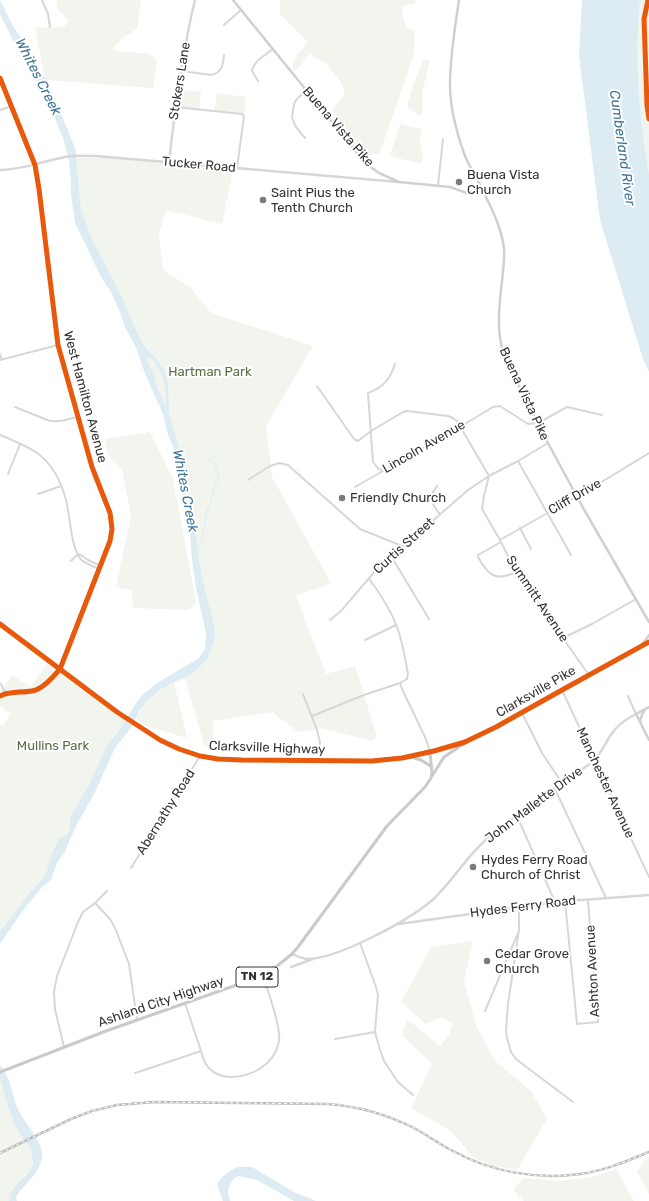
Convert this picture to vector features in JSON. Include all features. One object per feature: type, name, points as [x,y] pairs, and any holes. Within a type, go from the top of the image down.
[{"type":"main road","name":"Buena Vista Pike","points":[[233,0],[364,161],[379,173],[399,182],[450,187],[471,194],[483,190],[498,223],[504,249],[504,266],[498,313],[500,342],[504,356],[548,443],[649,622]]},
{"type":"main road","points":[[459,0],[450,86],[459,135],[466,157],[483,190]]},
{"type":"main road","name":"Clarksville Highway","points":[[0,624],[117,712],[160,740],[174,747],[200,756],[225,760],[375,761],[430,753]]},
{"type":"main road","points":[[637,649],[649,635]]},
{"type":"main road","name":"Clarksville Pike","points":[[430,753],[471,739],[496,727],[649,642]]},
{"type":"main road","points":[[637,649],[649,646]]},
{"type":"main road","name":"John Mallette Drive","points":[[636,714],[649,707]]},
{"type":"main road","points":[[640,722],[645,709]]},
{"type":"main road","points":[[636,714],[649,740]]},
{"type":"main road","name":"Ashland City Highway","points":[[0,1072],[137,1020],[248,981],[276,967],[298,947],[387,826],[425,787],[444,756],[471,739]]},
{"type":"main road","points":[[430,753],[432,767],[431,778]]},
{"type":"main road","points":[[409,757],[421,760],[432,767]]},
{"type":"street","points":[[42,0],[48,14],[50,27]]},
{"type":"street","name":"Stokers Lane","points":[[168,162],[181,71],[195,0]]},
{"type":"street","points":[[224,25],[241,10]]},
{"type":"street","points":[[258,81],[253,75],[252,67],[273,49]]},
{"type":"street","points":[[181,71],[212,75],[216,74],[222,68],[224,55]]},
{"type":"street","name":"West Hamilton Avenue","points":[[0,78],[35,165],[58,345],[92,467],[110,513],[112,529],[110,541],[101,566],[60,669]]},
{"type":"street","points":[[305,138],[296,127],[292,118],[294,104],[306,90]]},
{"type":"street","points":[[0,110],[12,106]]},
{"type":"street","points":[[175,108],[242,114],[244,116],[237,168]]},
{"type":"street","points":[[438,186],[443,139]]},
{"type":"street","name":"Tucker Road","points":[[0,170],[10,170],[35,165],[64,157],[96,156],[399,182]]},
{"type":"street","points":[[0,354],[1,360],[58,345]]},
{"type":"street","points":[[382,470],[377,468],[373,462],[368,393],[380,387],[388,380],[395,364]]},
{"type":"street","points":[[317,386],[354,439],[358,441],[371,431],[399,414],[407,412],[448,416],[453,418],[457,421],[489,476]]},
{"type":"street","name":"Lincoln Avenue","points":[[355,486],[460,427],[492,407],[500,406],[528,424],[538,423]]},
{"type":"street","points":[[14,407],[50,421],[61,421],[77,417]]},
{"type":"street","points":[[538,423],[567,407],[602,415]]},
{"type":"street","points":[[0,435],[32,449],[50,466],[57,476],[68,507],[73,545],[79,557],[89,565],[99,569]]},
{"type":"street","name":"Curtis Street","points":[[330,620],[341,611],[376,570],[468,490],[489,476],[548,443]]},
{"type":"street","points":[[8,474],[20,444]]},
{"type":"street","name":"Cliff Drive","points":[[516,572],[507,576],[490,574],[485,569],[478,555],[520,528],[649,453]]},
{"type":"street","points":[[518,461],[571,555]]},
{"type":"street","points":[[248,480],[270,466],[279,463],[288,466],[360,530],[402,546]]},
{"type":"street","name":"Summitt Avenue","points":[[489,476],[482,510],[516,572],[589,675]]},
{"type":"street","points":[[38,494],[61,486]]},
{"type":"street","points":[[436,486],[433,490],[431,500],[432,504],[440,514]]},
{"type":"street","points":[[520,528],[531,549]]},
{"type":"street","points":[[78,554],[90,562],[101,566]]},
{"type":"street","points":[[71,561],[78,554]]},
{"type":"street","points":[[391,556],[429,619]]},
{"type":"street","points":[[312,716],[407,679],[408,674],[401,639],[396,625],[378,591],[369,578]]},
{"type":"street","points":[[563,638],[592,624],[636,599]]},
{"type":"street","points":[[365,640],[396,625]]},
{"type":"street","points":[[0,683],[4,691],[36,690],[45,685],[60,669]]},
{"type":"street","points":[[400,683],[425,737],[430,753]]},
{"type":"street","name":"Manchester Avenue","points":[[562,690],[649,877]]},
{"type":"street","points":[[0,696],[10,692]]},
{"type":"street","points":[[302,694],[317,730],[320,742],[319,761]]},
{"type":"street","points":[[628,696],[636,714]]},
{"type":"street","points":[[522,712],[542,752],[562,783]]},
{"type":"street","name":"John Mallette Drive","points":[[398,924],[429,903],[487,839],[595,760],[615,729],[624,721],[636,714]]},
{"type":"street","name":"Abernathy Road","points":[[131,868],[200,756]]},
{"type":"street","points":[[555,789],[606,898]]},
{"type":"street","points":[[517,816],[555,902]]},
{"type":"street","points":[[64,1047],[55,1009],[54,992],[57,976],[83,912],[107,891]]},
{"type":"street","name":"Hydes Ferry Road","points":[[398,924],[519,906],[649,895]]},
{"type":"street","name":"Ashton Avenue","points":[[565,901],[576,1023],[598,1022],[588,900]]},
{"type":"street","points":[[95,903],[110,919],[129,964],[137,1020]]},
{"type":"street","points":[[519,906],[519,930],[506,1031],[509,1044],[516,1058],[573,1102]]},
{"type":"street","points":[[292,954],[306,958],[321,957],[360,943],[398,924]]},
{"type":"street","points":[[485,1011],[519,930]]},
{"type":"street","points":[[360,943],[378,995],[376,1032],[380,1050],[384,1061],[398,1082],[413,1095]]},
{"type":"street","points":[[291,967],[315,958]]},
{"type":"street","points":[[185,1004],[207,1066],[219,1076],[225,1077],[252,1073],[261,1068],[272,1058],[279,1040],[278,1028],[267,988],[261,985],[250,985],[248,981]]},
{"type":"street","points":[[335,1038],[376,1032]]},
{"type":"street","points":[[135,1073],[201,1051]]},
{"type":"green space","points":[[57,0],[141,0],[137,29],[122,38],[113,48],[116,51],[150,54],[157,61],[153,88],[47,80],[44,75],[35,27],[53,28],[65,26],[69,21],[57,8]]},
{"type":"green space","points":[[280,0],[415,0],[415,4],[404,5],[402,11],[406,27],[415,30],[414,54],[379,155],[373,153],[364,161],[327,116],[344,95],[344,91],[341,82],[324,61],[315,59],[310,53],[297,70],[293,71],[295,59],[308,42],[280,14]]},
{"type":"green space","points":[[640,0],[649,0],[649,174],[638,87],[637,44]]},
{"type":"green space","points":[[424,59],[430,61],[422,93],[422,115],[419,116],[407,106],[415,80]]},
{"type":"green space","points":[[178,89],[201,92],[199,110],[175,107]]},
{"type":"green space","points":[[217,93],[246,97],[244,116],[242,114],[214,111]]},
{"type":"green space","points":[[400,124],[421,129],[420,142],[423,154],[421,164],[390,156]]},
{"type":"green space","name":"Hartman Park","points":[[77,158],[112,158],[233,169],[222,224],[166,210],[159,233],[163,270],[190,287],[211,313],[313,346],[266,426],[272,477],[331,583],[296,596],[326,674],[355,666],[377,737],[372,741],[321,728],[298,732],[272,712],[213,721],[213,747],[204,745],[185,678],[193,673],[208,659],[214,641],[202,578],[184,461],[182,452],[98,260],[79,207]]},
{"type":"green space","points":[[150,432],[173,479],[196,602],[189,610],[133,608],[132,590],[116,587],[131,516],[122,469],[108,455],[105,439]]},
{"type":"green space","name":"Mullins Park","points":[[48,663],[128,720],[46,878],[0,937],[0,724],[3,726],[11,714],[0,706],[0,692],[12,675],[31,687]]},
{"type":"green space","points":[[174,682],[187,738],[146,726],[136,719],[143,707],[152,697]]},
{"type":"green space","points":[[473,941],[464,981],[477,1028],[496,1062],[531,1091],[547,1119],[517,1170],[493,1166],[474,1158],[451,1131],[411,1108],[432,1064],[402,1035],[407,1019],[440,1046],[449,1035],[453,1023],[440,1017],[426,1024],[401,1002],[431,947]]},
{"type":"green space","points":[[0,1079],[18,1130],[26,1142],[30,1145],[33,1162],[30,1170],[24,1176],[9,1201],[0,1201]]},
{"type":"green space","points":[[649,1157],[649,1194],[637,1172],[646,1158]]},
{"type":"green space","points":[[616,1169],[634,1201],[524,1201],[513,1190],[523,1178],[560,1181],[593,1177]]},
{"type":"water","name":"Whites Creek","points":[[0,0],[21,38],[28,55],[47,80],[76,151],[80,203],[90,235],[123,300],[138,335],[146,348],[155,357],[163,369],[168,382],[169,415],[184,461],[202,578],[215,634],[208,659],[193,673],[160,690],[148,700],[139,711],[133,725],[115,748],[95,792],[77,824],[65,851],[57,863],[51,880],[43,886],[21,913],[0,944],[0,932],[31,891],[39,884],[47,871],[52,854],[59,839],[67,835],[70,829],[70,818],[88,787],[107,746],[119,731],[142,695],[157,683],[199,658],[205,649],[206,633],[196,588],[190,535],[184,506],[179,467],[176,454],[168,435],[163,414],[112,294],[101,277],[75,223],[69,161],[63,138],[48,101],[17,48],[0,14]],"holes":[[[148,358],[151,358],[160,371],[166,388],[165,406],[155,382],[153,372],[147,360]]]},
{"type":"water","name":"Cumberland River","points":[[582,0],[640,0],[637,44],[638,87],[649,174],[649,372],[643,359],[600,220],[579,56]]},
{"type":"water","points":[[0,1065],[6,1074],[17,1107],[39,1143],[42,1154],[42,1160],[38,1170],[19,1192],[16,1197],[17,1201],[9,1201],[11,1194],[13,1189],[32,1167],[33,1160],[29,1145],[17,1129],[8,1107],[0,1079]]},
{"type":"water","points":[[238,1167],[252,1167],[294,1192],[316,1201],[294,1201],[257,1180],[239,1176],[234,1178],[230,1184],[228,1192],[230,1201],[223,1201],[217,1184],[221,1178]]},
{"type":"waterway","name":"Whites Creek","points":[[197,550],[201,544],[207,511],[219,475],[215,464],[207,458]]},
{"type":"railway","points":[[0,1153],[71,1119],[92,1111],[117,1105],[154,1102],[327,1104],[349,1107],[382,1115],[403,1123],[453,1151],[483,1164],[515,1173],[531,1175],[564,1176],[589,1173],[649,1152]]},
{"type":"cycle path","points":[[648,0],[644,19],[647,105],[649,119]]},
{"type":"cycle path","points":[[0,78],[35,165],[58,345],[92,467],[110,513],[112,529],[110,541],[60,669],[48,682],[36,690],[8,693],[0,696]]},
{"type":"cycle path","points":[[0,624],[117,712],[160,740],[179,749],[200,756],[218,759],[242,760],[372,761],[402,758],[434,751],[465,742],[496,727],[649,642]]},
{"type":"place","name":"Buena Vista Church","points":[[459,182]]},
{"type":"place","name":"Saint Pius the Tenth Church","points":[[263,200]]},
{"type":"place","name":"Friendly Church","points":[[342,498]]},
{"type":"place","name":"Hydes Ferry Road Church of Christ","points":[[473,867]]},
{"type":"place","name":"Cedar Grove Church","points":[[487,961]]}]
